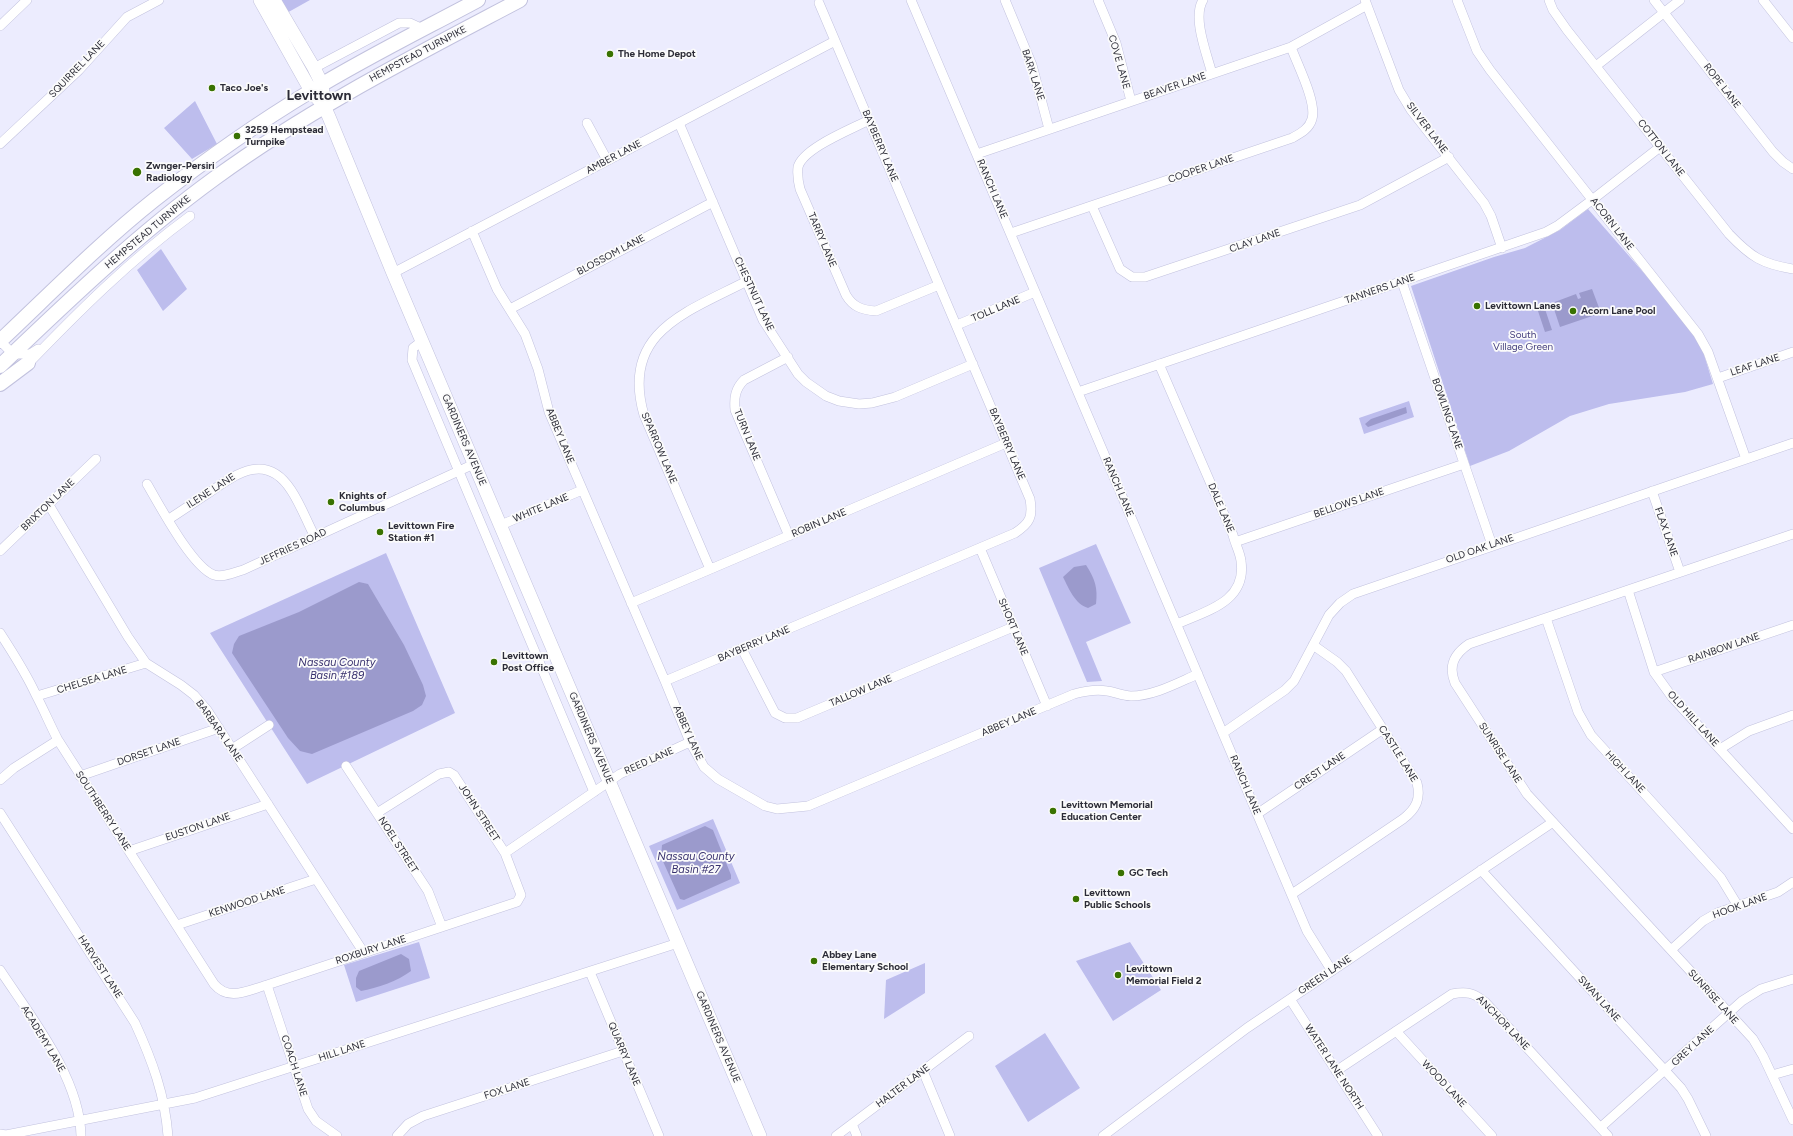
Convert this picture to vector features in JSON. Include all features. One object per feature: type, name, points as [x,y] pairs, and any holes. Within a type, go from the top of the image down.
[{"type":"main road","points":[[260,0],[316,88]]},
{"type":"main road","points":[[274,0],[314,68],[316,88]]},
{"type":"main road","name":"HEMPSTEAD TURNPIKE","points":[[0,341],[100,246],[154,201],[252,128],[316,88],[478,0]]},
{"type":"main road","name":"HEMPSTEAD TURNPIKE","points":[[0,366],[119,255],[216,177],[280,133],[356,87],[520,0]]},
{"type":"main road","name":"GARDINERS AVENUE","points":[[316,88],[393,273],[760,1136]]},
{"type":"main road","points":[[0,384],[28,363]]},
{"type":"street","points":[[0,26],[27,0]]},
{"type":"street","name":"SQUIRREL LANE","points":[[0,144],[79,70],[127,17],[159,0]]},
{"type":"street","name":"RANCH LANE","points":[[911,0],[1307,931],[1332,971]]},
{"type":"street","name":"BARK LANE","points":[[1005,0],[1032,65],[1049,129]]},
{"type":"street","name":"COVE LANE","points":[[1098,0],[1116,43],[1131,102]]},
{"type":"street","points":[[1203,0],[1199,6],[1198,17],[1212,74]]},
{"type":"street","name":"ACORN LANE","points":[[1457,0],[1474,45],[1490,70],[1698,334],[1708,352],[1718,378],[1746,459]]},
{"type":"street","name":"COTTON LANE","points":[[1549,0],[1553,10],[1567,30],[1729,234],[1746,252],[1757,259],[1774,266],[1793,269]]},
{"type":"street","name":"ROPE LANE","points":[[1654,0],[1773,152],[1793,169]]},
{"type":"street","points":[[1596,66],[1680,0]]},
{"type":"street","points":[[1763,0],[1793,38]]},
{"type":"street","name":"BEAVER LANE","points":[[977,154],[1291,47],[1366,2]]},
{"type":"street","name":"SILVER LANE","points":[[1366,2],[1399,90],[1411,110],[1484,203],[1491,216],[1502,248]]},
{"type":"street","name":"BAYBERRY LANE","points":[[666,681],[1015,533],[1025,526],[1030,519],[1032,510],[1030,498],[819,3]]},
{"type":"street","points":[[314,68],[399,23],[410,23],[423,29]]},
{"type":"street","name":"AMBER LANE","points":[[393,273],[835,41]]},
{"type":"street","name":"COOPER LANE","points":[[1011,233],[1292,138],[1303,132],[1312,119],[1312,107],[1291,47]]},
{"type":"street","name":"TARRY LANE","points":[[869,120],[807,154],[798,167],[797,178],[800,188],[846,295],[854,305],[864,310],[876,311],[939,285]]},
{"type":"street","points":[[587,123],[607,160]]},
{"type":"street","name":"CHESTNUT LANE","points":[[679,123],[764,320],[798,374],[817,390],[839,401],[859,404],[872,403],[895,397],[973,364]]},
{"type":"street","name":"TANNERS LANE","points":[[1078,392],[1546,232],[1557,226],[1592,200],[1660,147]]},
{"type":"street","name":"CLAY LANE","points":[[1092,206],[1120,269],[1132,277],[1145,277],[1360,205],[1449,157]]},
{"type":"street","name":"BLOSSOM LANE","points":[[510,309],[713,202]]},
{"type":"street","name":"HEMPSTEAD TURNPIKE","points":[[0,390],[44,345],[127,268],[190,216]]},
{"type":"street","name":"ABBEY LANE","points":[[472,231],[497,289],[525,334],[538,369],[549,412],[666,681],[690,742],[704,766],[718,779],[765,806],[777,809],[790,809],[808,806],[1074,694],[1089,690],[1105,690],[1130,696],[1144,695],[1198,674]]},
{"type":"street","name":"SPARROW LANE","points":[[710,569],[644,415],[639,392],[639,375],[647,350],[654,338],[666,325],[683,314],[747,281]]},
{"type":"street","name":"BOWLING LANE","points":[[1402,282],[1492,545]]},
{"type":"street","name":"TOLL LANE","points":[[957,325],[1035,292]]},
{"type":"street","points":[[0,341],[13,354],[30,354],[44,345]]},
{"type":"street","name":"GARDINERS AVENUE","points":[[422,341],[413,348],[412,360],[594,792]]},
{"type":"street","name":"LEAF LANE","points":[[1718,378],[1793,352]]},
{"type":"street","name":"TURN LANE","points":[[788,357],[744,380],[739,385],[735,393],[735,410],[788,536]]},
{"type":"street","name":"DALE LANE","points":[[1160,364],[1235,542],[1241,559],[1242,568],[1240,582],[1234,594],[1219,606],[1177,624]]},
{"type":"street","name":"ROBIN LANE","points":[[631,603],[1006,443]]},
{"type":"street","name":"OLD OAK LANE","points":[[1224,733],[1285,690],[1299,673],[1329,615],[1340,603],[1353,594],[1492,545],[1793,443]]},
{"type":"street","name":"BRIXTON LANE","points":[[0,551],[96,459]]},
{"type":"street","name":"JEFFRIES ROAD","points":[[147,484],[189,554],[207,571],[214,575],[221,576],[243,570],[474,464]]},
{"type":"street","name":"BELLOWS LANE","points":[[1235,542],[1464,464]]},
{"type":"street","name":"ILENE LANE","points":[[169,519],[235,475],[248,470],[271,470],[291,489],[315,537]]},
{"type":"street","name":"WHITE LANE","points":[[501,525],[582,490]]},
{"type":"street","name":"FLAX LANE","points":[[1652,491],[1680,572]]},
{"type":"street","name":"BARBARA LANE","points":[[48,505],[128,637],[146,663],[194,695],[207,710],[364,952]]},
{"type":"street","name":"SUNRISE LANE","points":[[1793,534],[1469,644],[1456,655],[1452,662],[1451,670],[1456,683],[1527,794],[1753,1039],[1793,1120]]},
{"type":"street","name":"SHORT LANE","points":[[980,548],[1047,706]]},
{"type":"street","name":"OLD HILL LANE","points":[[1628,590],[1654,672],[1672,697],[1793,829]]},
{"type":"street","name":"HIGH LANE","points":[[1546,618],[1578,712],[1591,736],[1721,878],[1738,906]]},
{"type":"street","name":"RAINBOW LANE","points":[[1654,672],[1793,625]]},
{"type":"street","name":"TALLOW LANE","points":[[742,649],[775,713],[785,718],[797,718],[1013,627]]},
{"type":"street","name":"SOUTHBERRY LANE","points":[[0,633],[23,669],[37,696],[45,717],[58,740],[214,984]]},
{"type":"street","name":"CASTLE LANE","points":[[1292,894],[1403,819],[1415,808],[1418,797],[1417,783],[1346,671],[1337,662],[1313,645]]},
{"type":"street","name":"CHELSEA LANE","points":[[37,696],[146,663]]},
{"type":"street","points":[[1720,749],[1748,731],[1793,715]]},
{"type":"street","points":[[232,749],[269,725]]},
{"type":"street","name":"DORSET LANE","points":[[80,776],[219,728]]},
{"type":"street","name":"CREST LANE","points":[[1257,814],[1382,729]]},
{"type":"street","points":[[0,780],[14,768],[58,740]]},
{"type":"street","name":"REED LANE","points":[[610,782],[620,774],[690,742]]},
{"type":"street","name":"NOEL STREET","points":[[346,766],[428,891],[442,927]]},
{"type":"street","name":"JOHN STREET","points":[[377,813],[429,780],[444,772],[449,772],[460,782],[505,853],[518,889]]},
{"type":"street","points":[[505,853],[610,782]]},
{"type":"street","name":"EUSTON LANE","points":[[129,851],[268,804]]},
{"type":"street","name":"HARVEST LANE","points":[[0,813],[135,1023],[152,1058],[158,1080],[168,1136]]},
{"type":"street","name":"GREEN LANE","points":[[1103,1136],[1247,1028],[1553,822]]},
{"type":"street","name":"SWAN LANE","points":[[1481,870],[1688,1098],[1706,1136]]},
{"type":"street","name":"KENWOOD LANE","points":[[177,925],[316,879]]},
{"type":"street","name":"HOOK LANE","points":[[1670,950],[1702,921],[1717,913],[1778,892],[1793,882]]},
{"type":"street","name":"ROXBURY LANE","points":[[214,984],[220,991],[226,994],[235,994],[267,985],[517,902],[521,895],[518,889]]},
{"type":"street","name":"HILL LANE","points":[[0,1134],[6,1136],[196,1098],[678,943]]},
{"type":"street","name":"ACADEMY LANE","points":[[0,970],[62,1067],[81,1121],[81,1136]]},
{"type":"street","name":"QUARRY LANE","points":[[590,972],[659,1136]]},
{"type":"street","name":"GREY LANE","points":[[1601,1128],[1742,1001],[1761,989],[1793,979]]},
{"type":"street","name":"COACH LANE","points":[[267,985],[308,1109],[316,1121],[337,1136]]},
{"type":"street","name":"ANCHOR LANE","points":[[1336,1071],[1452,994],[1464,992],[1475,994],[1485,1002],[1608,1136]]},
{"type":"street","name":"WATER LANE NORTH","points":[[1290,999],[1378,1136]]},
{"type":"street","name":"WOOD LANE","points":[[1396,1031],[1492,1136]]},
{"type":"street","name":"HALTER LANE","points":[[836,1136],[969,1036]]},
{"type":"street","name":"FOX LANE","points":[[397,1136],[408,1124],[423,1116],[623,1051]]},
{"type":"street","points":[[1772,1075],[1793,1069]]},
{"type":"street","points":[[923,1071],[950,1136]]},
{"type":"street","points":[[852,1124],[857,1136]]},
{"type":"green space","points":[[278,0],[310,0],[285,14]]},
{"type":"green space","points":[[195,101],[217,144],[192,159],[164,128]]},
{"type":"green space","name":"South Village Green","points":[[1588,209],[1698,335],[1713,384],[1685,392],[1609,404],[1570,416],[1509,451],[1470,466],[1411,286],[1494,257],[1525,248],[1560,230]]},
{"type":"green space","points":[[161,249],[187,289],[163,311],[137,270]]},
{"type":"green space","points":[[1409,401],[1414,417],[1364,434],[1359,418]]},
{"type":"green space","points":[[1096,544],[1131,623],[1086,642],[1102,681],[1087,682],[1039,568]]},
{"type":"green space","name":"Nassau County Basin #189","points":[[386,553],[455,713],[307,784],[210,633]]},
{"type":"green space","name":"Nassau County Basin #27","points":[[713,819],[740,883],[677,910],[649,846]]},
{"type":"green space","points":[[419,942],[430,978],[356,1002],[344,965]]},
{"type":"green space","name":"Levittown Memorial Field 2","points":[[1130,942],[1161,990],[1113,1021],[1076,961]]},
{"type":"green space","points":[[925,963],[925,993],[884,1019],[886,980]]},
{"type":"green space","points":[[1045,1033],[1080,1088],[1028,1122],[995,1066]]},
{"type":"water","name":"Acorn Lane Pool","points":[[1592,289],[1601,313],[1560,327],[1552,303],[1576,294],[1578,299],[1581,298],[1579,293]]},
{"type":"water","points":[[1544,306],[1552,330],[1545,332],[1537,308]]},
{"type":"water","points":[[1406,407],[1407,413],[1368,427],[1365,424],[1371,419]]},
{"type":"water","points":[[1086,565],[1094,579],[1097,593],[1096,604],[1088,608],[1076,600],[1063,577],[1074,567]]},
{"type":"water","name":"Nassau County Basin #189","points":[[359,582],[368,584],[404,645],[423,685],[426,696],[422,705],[413,711],[312,754],[300,751],[288,738],[232,653],[234,644],[239,636],[299,612]]},
{"type":"water","name":"Nassau County Basin #27","points":[[705,826],[713,830],[731,875],[731,879],[684,900],[680,899],[661,857],[662,845]]},
{"type":"water","points":[[401,954],[409,959],[411,971],[406,975],[374,988],[361,991],[356,987],[356,978],[359,971]]},
{"type":"place","name":"The Home Depot","points":[[610,54]]},
{"type":"place","name":"Taco Joe's","points":[[212,88]]},
{"type":"place","name":"3259 Hempstead Turnpike","points":[[237,136]]},
{"type":"place","name":"Zwnger-Persiri Radiology","points":[[137,172]]},
{"type":"place","name":"Levittown Lanes","points":[[1477,306]]},
{"type":"place","name":"Acorn Lane Pool","points":[[1573,311]]},
{"type":"place","name":"Knights of Columbus","points":[[331,502]]},
{"type":"place","name":"Levittown Fire Station #1","points":[[380,532]]},
{"type":"place","name":"Levittown Post Office","points":[[494,662]]},
{"type":"place","name":"Levittown Memorial Education Center","points":[[1053,811]]},
{"type":"place","name":"GC Tech","points":[[1121,873]]},
{"type":"place","name":"Levittown Public Schools","points":[[1076,899]]},
{"type":"place","name":"Abbey Lane Elementary School","points":[[814,961]]},
{"type":"place","name":"Levittown Memorial Field 2","points":[[1118,975]]},
{"type":"district","name":"Levittown","points":[[319,96]]}]
